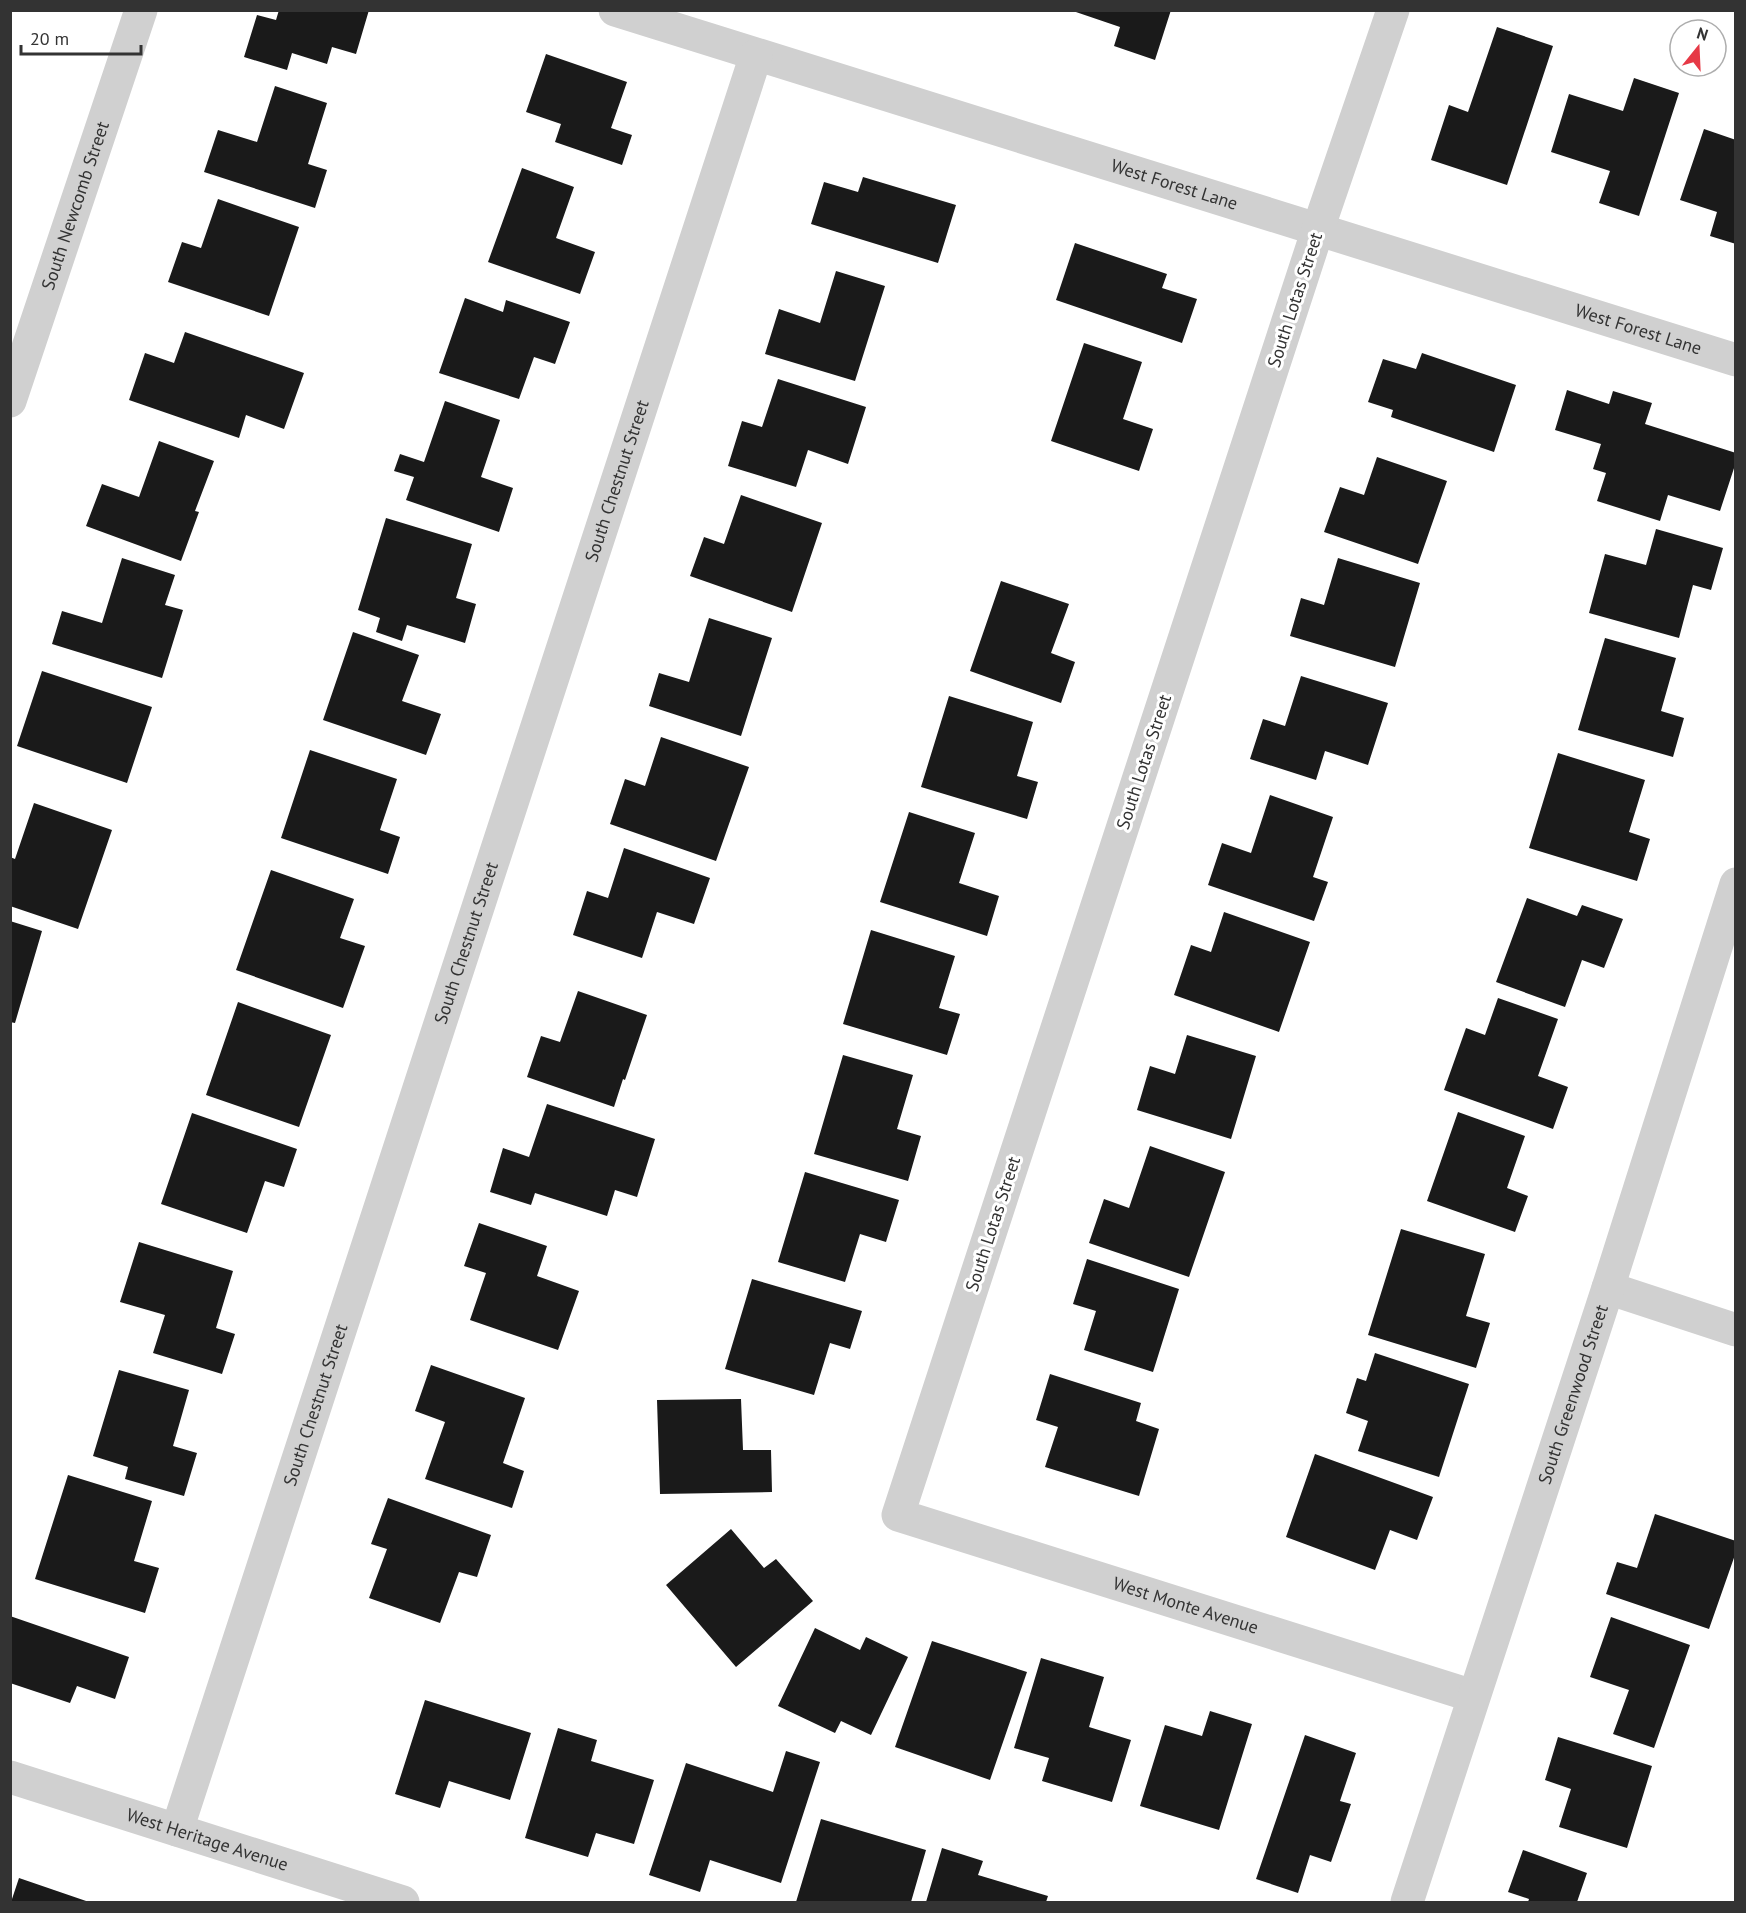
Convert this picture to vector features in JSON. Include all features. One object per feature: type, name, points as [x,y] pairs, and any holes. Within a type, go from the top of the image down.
[{"type":"street","name":"South Newcomb Street","points":[[10,401],[141,10]]},
{"type":"street","name":"West Forest Lane","points":[[615,10],[1736,360]]},
{"type":"street","name":"South Lotas Street","points":[[898,1515],[1318,229],[1393,10]]},
{"type":"street","name":"South Chestnut Street","points":[[177,1830],[756,55]]},
{"type":"street","name":"South Greenwood Street","points":[[1407,1902],[1608,1288],[1736,884]]},
{"type":"street","points":[[1608,1288],[1736,1330]]},
{"type":"street","name":"West Monte Avenue","points":[[898,1515],[1473,1696]]},
{"type":"street","name":"West Heritage Avenue","points":[[10,1777],[403,1902]]},
{"type":"building","points":[[279,10],[369,10],[356,54],[332,47],[327,64],[292,53],[287,70],[244,57],[257,15],[276,20]]},
{"type":"building","points":[[1070,10],[1171,10],[1155,60],[1114,46],[1120,27]]},
{"type":"building","points":[[1497,27],[1553,46],[1507,185],[1431,160],[1449,105],[1468,112]]},
{"type":"building","points":[[546,54],[627,82],[611,128],[632,135],[622,165],[555,142],[561,124],[526,112]]},
{"type":"building","points":[[1634,78],[1679,93],[1639,216],[1599,203],[1610,171],[1551,152],[1569,94],[1623,111]]},
{"type":"building","points":[[275,86],[327,103],[308,164],[327,170],[315,208],[204,172],[218,130],[257,142]]},
{"type":"building","points":[[1704,129],[1736,140],[1736,244],[1710,236],[1717,212],[1680,200]]},
{"type":"building","points":[[522,168],[574,187],[556,238],[595,252],[580,294],[488,262]]},
{"type":"building","points":[[863,177],[956,205],[938,263],[811,224],[824,182],[858,192]]},
{"type":"building","points":[[218,199],[299,227],[269,316],[168,282],[182,242],[201,248]]},
{"type":"building","points":[[1075,243],[1167,274],[1162,288],[1197,299],[1182,343],[1056,300]]},
{"type":"building","points":[[836,271],[885,286],[855,381],[765,354],[779,309],[820,323]]},
{"type":"building","points":[[465,298],[503,312],[506,300],[570,322],[555,364],[534,357],[519,399],[439,373]]},
{"type":"building","points":[[185,332],[304,373],[284,429],[246,415],[239,438],[129,400],[145,353],[174,363]]},
{"type":"building","points":[[1084,343],[1142,362],[1123,419],[1153,429],[1139,471],[1051,441]]},
{"type":"building","points":[[1422,353],[1516,385],[1494,452],[1391,417],[1393,410],[1368,402],[1383,359],[1416,369]]},
{"type":"building","points":[[778,379],[866,407],[848,464],[808,450],[796,487],[728,466],[742,421],[762,427]]},
{"type":"building","points":[[1567,390],[1609,404],[1613,391],[1652,403],[1645,424],[1736,453],[1736,462],[1720,511],[1668,495],[1660,521],[1597,501],[1606,473],[1593,469],[1601,444],[1555,430]]},
{"type":"building","points":[[445,401],[500,420],[481,477],[513,488],[499,532],[406,500],[414,477],[394,471],[400,454],[424,462]]},
{"type":"building","points":[[159,441],[214,461],[195,511],[199,512],[181,561],[86,526],[102,484],[139,497]]},
{"type":"building","points":[[1377,457],[1447,481],[1418,564],[1324,532],[1340,487],[1364,495]]},
{"type":"building","points":[[741,495],[822,523],[792,612],[690,576],[704,537],[724,544]]},
{"type":"building","points":[[386,518],[472,544],[456,598],[476,604],[465,643],[407,625],[402,641],[376,632],[380,618],[358,610]]},
{"type":"building","points":[[1656,529],[1723,548],[1711,590],[1693,585],[1679,638],[1589,613],[1605,554],[1646,565]]},
{"type":"building","points":[[122,558],[175,575],[165,605],[183,610],[162,678],[52,644],[62,611],[102,623]]},
{"type":"building","points":[[1338,558],[1420,583],[1395,667],[1290,636],[1301,598],[1324,605]]},
{"type":"building","points":[[1001,581],[1069,604],[1051,653],[1075,662],[1061,703],[970,671]]},
{"type":"building","points":[[709,618],[772,638],[741,736],[649,706],[659,673],[689,682]]},
{"type":"building","points":[[353,632],[419,655],[402,701],[441,714],[426,755],[323,720]]},
{"type":"building","points":[[1605,638],[1676,658],[1661,711],[1684,718],[1673,757],[1578,730]]},
{"type":"building","points":[[42,671],[152,707],[127,783],[17,746]]},
{"type":"building","points":[[1301,676],[1388,703],[1368,765],[1325,751],[1316,780],[1250,759],[1263,719],[1285,726]]},
{"type":"building","points":[[949,696],[1033,722],[1017,776],[1038,782],[1027,819],[921,787]]},
{"type":"building","points":[[661,737],[749,767],[716,861],[610,824],[625,779],[645,786]]},
{"type":"building","points":[[310,750],[397,779],[380,830],[400,837],[388,874],[281,838]]},
{"type":"building","points":[[1558,753],[1645,780],[1629,832],[1650,839],[1637,881],[1529,848]]},
{"type":"building","points":[[1270,795],[1333,817],[1313,877],[1328,882],[1314,921],[1208,885],[1222,843],[1251,853]]},
{"type":"building","points":[[34,803],[112,830],[78,929],[10,906],[10,857],[15,859]]},
{"type":"building","points":[[909,812],[975,833],[959,883],[999,896],[987,936],[880,902]]},
{"type":"building","points":[[624,848],[710,878],[694,924],[657,912],[642,958],[573,935],[587,891],[608,898]]},
{"type":"building","points":[[271,870],[354,899],[340,938],[365,946],[343,1008],[236,970]]},
{"type":"building","points":[[1527,898],[1577,916],[1582,905],[1623,919],[1604,968],[1582,960],[1565,1007],[1496,982]]},
{"type":"building","points":[[1224,912],[1310,942],[1279,1032],[1174,995],[1191,945],[1211,952]]},
{"type":"building","points":[[10,921],[42,931],[15,1023],[10,1022]]},
{"type":"building","points":[[871,930],[955,956],[939,1008],[960,1014],[947,1055],[843,1024]]},
{"type":"building","points":[[578,991],[647,1015],[614,1107],[527,1077],[541,1036],[560,1042]]},
{"type":"building","points":[[1498,998],[1558,1019],[1538,1076],[1568,1087],[1553,1129],[1444,1090],[1466,1028],[1485,1035]]},
{"type":"building","points":[[238,1002],[331,1035],[299,1127],[206,1095]]},
{"type":"building","points":[[1187,1035],[1256,1056],[1231,1139],[1137,1110],[1150,1066],[1175,1074]]},
{"type":"building","points":[[843,1055],[913,1075],[897,1129],[921,1136],[908,1181],[814,1154]]},
{"type":"building","points":[[547,1104],[655,1139],[637,1197],[615,1190],[607,1216],[535,1193],[531,1205],[490,1192],[503,1148],[529,1157]]},
{"type":"building","points":[[1458,1112],[1525,1136],[1507,1188],[1528,1196],[1515,1232],[1427,1201]]},
{"type":"building","points":[[192,1113],[297,1149],[284,1187],[265,1181],[247,1233],[161,1204]]},
{"type":"building","points":[[1150,1146],[1225,1172],[1189,1277],[1089,1243],[1104,1199],[1129,1208]]},
{"type":"building","points":[[805,1172],[899,1200],[886,1242],[860,1234],[845,1282],[778,1262]]},
{"type":"building","points":[[479,1223],[547,1246],[537,1276],[579,1291],[558,1350],[470,1320],[486,1273],[464,1266]]},
{"type":"building","points":[[1401,1229],[1485,1254],[1466,1316],[1490,1323],[1476,1368],[1368,1335]]},
{"type":"building","points":[[139,1242],[233,1271],[216,1328],[235,1334],[222,1374],[153,1353],[165,1315],[120,1302]]},
{"type":"building","points":[[1087,1259],[1179,1289],[1153,1372],[1084,1350],[1096,1311],[1073,1304]]},
{"type":"building","points":[[752,1279],[862,1311],[850,1349],[830,1343],[814,1395],[725,1369]]},
{"type":"building","points":[[1375,1353],[1469,1384],[1439,1477],[1358,1451],[1368,1421],[1346,1413],[1357,1378],[1366,1381]]},
{"type":"building","points":[[431,1365],[525,1398],[503,1463],[524,1471],[512,1508],[425,1479],[445,1422],[415,1411]]},
{"type":"building","points":[[119,1370],[189,1390],[173,1446],[197,1453],[184,1496],[125,1479],[128,1467],[93,1456]]},
{"type":"building","points":[[1050,1374],[1141,1403],[1136,1421],[1159,1429],[1139,1496],[1045,1467],[1058,1427],[1036,1420]]},
{"type":"building","points":[[741,1399],[743,1450],[771,1450],[772,1492],[660,1494],[657,1400]]},
{"type":"building","points":[[1315,1454],[1433,1497],[1417,1540],[1390,1530],[1375,1570],[1286,1537]]},
{"type":"building","points":[[68,1475],[152,1501],[134,1561],[159,1568],[145,1613],[35,1579]]},
{"type":"building","points":[[388,1498],[491,1535],[477,1577],[459,1572],[440,1623],[369,1598],[387,1549],[371,1544]]},
{"type":"building","points":[[1655,1514],[1736,1541],[1736,1552],[1709,1629],[1606,1594],[1617,1562],[1637,1568]]},
{"type":"building","points":[[731,1529],[764,1568],[776,1559],[813,1601],[736,1667],[666,1585]]},
{"type":"building","points":[[10,1616],[129,1657],[115,1699],[77,1686],[70,1703],[10,1683]]},
{"type":"building","points":[[1611,1617],[1690,1645],[1654,1748],[1613,1734],[1629,1690],[1590,1677]]},
{"type":"building","points":[[815,1628],[860,1650],[866,1637],[908,1657],[871,1735],[841,1721],[835,1733],[778,1706]]},
{"type":"building","points":[[932,1641],[1027,1672],[990,1780],[895,1747]]},
{"type":"building","points":[[1041,1658],[1104,1677],[1089,1727],[1131,1740],[1112,1802],[1042,1781],[1049,1758],[1014,1748]]},
{"type":"building","points":[[425,1700],[531,1733],[510,1800],[449,1781],[440,1808],[395,1794]]},
{"type":"building","points":[[1210,1711],[1252,1724],[1219,1830],[1140,1806],[1165,1725],[1202,1736]]},
{"type":"building","points":[[558,1728],[597,1740],[591,1761],[654,1780],[634,1844],[596,1833],[588,1857],[525,1838]]},
{"type":"building","points":[[1305,1735],[1356,1753],[1340,1801],[1351,1804],[1331,1862],[1310,1855],[1298,1893],[1256,1879]]},
{"type":"building","points":[[1558,1737],[1652,1766],[1627,1848],[1559,1827],[1571,1789],[1545,1780]]},
{"type":"building","points":[[786,1751],[820,1762],[781,1883],[710,1860],[700,1892],[649,1875],[686,1763],[773,1792]]},
{"type":"building","points":[[821,1819],[926,1850],[911,1902],[796,1902]]},
{"type":"building","points":[[942,1848],[983,1861],[978,1875],[1048,1896],[1046,1902],[926,1902]]},
{"type":"building","points":[[1523,1850],[1587,1873],[1577,1902],[1528,1902],[1529,1899],[1508,1892]]},
{"type":"building","points":[[19,1878],[89,1902],[11,1902]]}]
